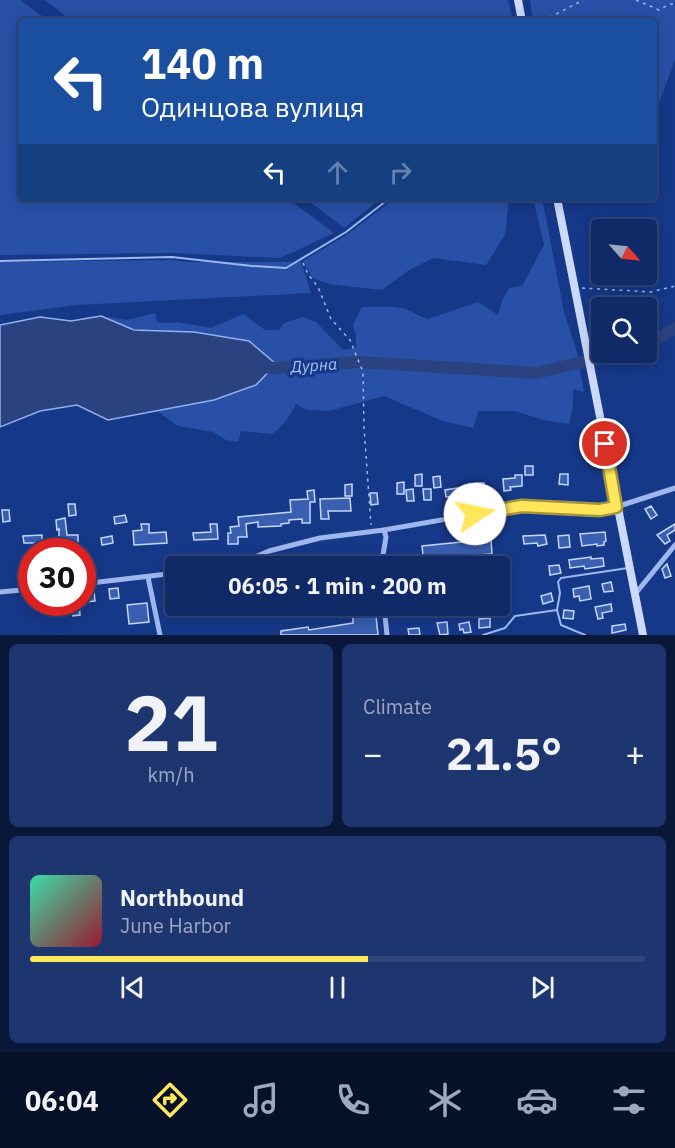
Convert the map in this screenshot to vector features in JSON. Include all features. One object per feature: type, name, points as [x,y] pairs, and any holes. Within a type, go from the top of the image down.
[{"type":"main road","points":[[518,0],[521,18]]},
{"type":"main road","points":[[558,201],[643,635]]},
{"type":"street","points":[[256,556],[269,550],[320,538],[372,532],[522,506],[600,510],[675,488]]},
{"type":"street","points":[[383,556],[386,537],[384,530]]},
{"type":"street","points":[[636,594],[675,545]]},
{"type":"street","points":[[96,583],[165,575]]},
{"type":"street","points":[[148,577],[159,635]]},
{"type":"street","points":[[0,592],[18,590]]},
{"type":"street","points":[[385,616],[387,635]]},
{"type":"lane","points":[[0,261],[172,257],[286,268],[346,232],[386,201]]},
{"type":"lane","points":[[585,635],[561,625],[557,610],[560,593],[558,582],[561,578],[628,568]]},
{"type":"lane","points":[[483,635],[506,628],[515,616],[557,610]]},
{"type":"path","points":[[549,18],[583,0]]},
{"type":"path","points":[[636,0],[659,10],[675,4]]},
{"type":"path","points":[[301,259],[308,274],[318,287],[331,319],[350,340],[363,372],[364,427],[372,532]]},
{"type":"path","points":[[575,289],[651,292],[675,286]]},
{"type":"shaded area","points":[[0,0],[20,0],[45,18],[18,18],[18,201],[291,201],[334,233],[280,258],[173,253],[0,255]]},
{"type":"shaded area","points":[[45,0],[508,0],[512,18],[68,18]]},
{"type":"shaded area","points":[[530,0],[675,0],[675,59],[659,103],[657,103],[657,18],[533,18]]},
{"type":"shaded area","points":[[309,201],[378,201],[344,228]]},
{"type":"shaded area","points":[[391,201],[509,201],[505,235],[486,265],[433,258],[409,270],[382,290],[329,284],[313,278],[303,261],[348,234]]},
{"type":"shaded area","points":[[534,201],[543,201],[564,312],[577,353],[584,392],[573,389],[569,424],[543,420],[515,411],[478,411],[473,428],[443,421],[384,396],[329,411],[307,410],[296,404],[283,424],[272,434],[241,431],[238,442],[226,440],[213,432],[178,426],[157,411],[108,420],[101,316],[127,320],[155,313],[157,322],[178,322],[211,328],[243,314],[265,330],[279,330],[284,323],[303,317],[316,322],[343,350],[356,348],[353,325],[362,307],[401,308],[428,319],[478,302],[498,315],[502,300],[509,288],[522,286],[544,245]]},
{"type":"shaded area","points":[[173,260],[301,262],[311,293],[77,305],[0,315],[0,262]]},
{"type":"shaded area","points":[[101,316],[134,330],[194,332],[249,341],[276,364],[256,385],[214,400],[108,420],[77,405],[40,411],[0,427],[0,325],[40,317],[71,321]]},
{"type":"building","points":[[525,466],[533,466],[533,475],[525,475]]},
{"type":"building","points":[[422,474],[422,486],[415,486],[415,475]]},
{"type":"building","points":[[560,474],[568,474],[568,485],[559,484]]},
{"type":"building","points":[[515,475],[522,475],[522,486],[510,487],[511,490],[504,491],[503,479],[515,478]]},
{"type":"building","points":[[440,476],[441,487],[434,488],[433,477]]},
{"type":"building","points":[[404,482],[404,494],[397,494],[397,483]]},
{"type":"building","points":[[477,483],[484,483],[485,494],[446,497],[445,490],[477,485]]},
{"type":"building","points":[[352,484],[352,496],[345,496],[345,485]]},
{"type":"building","points":[[413,489],[414,501],[407,501],[406,490]]},
{"type":"building","points":[[423,489],[431,489],[431,500],[424,500]]},
{"type":"building","points":[[314,490],[315,502],[310,502],[310,523],[302,523],[302,519],[289,520],[289,523],[281,524],[281,526],[258,527],[258,522],[246,524],[247,537],[238,537],[238,544],[228,544],[230,527],[239,526],[238,517],[291,512],[290,500],[308,499],[307,491]]},
{"type":"building","points":[[370,493],[377,493],[378,504],[371,505]]},
{"type":"building","points":[[350,498],[351,511],[328,511],[329,519],[321,519],[320,499]]},
{"type":"building","points":[[68,504],[75,504],[76,515],[69,516]]},
{"type":"building","points":[[651,506],[657,515],[651,519],[645,509]]},
{"type":"building","points":[[2,510],[9,510],[10,521],[3,522]]},
{"type":"building","points":[[125,515],[127,522],[115,524],[114,517]]},
{"type":"building","points":[[65,518],[67,535],[78,535],[78,538],[59,538],[56,520]]},
{"type":"building","points":[[141,524],[149,524],[149,533],[166,532],[167,543],[134,545],[133,531],[142,530]]},
{"type":"building","points":[[210,524],[217,524],[218,539],[194,540],[193,533],[211,532]]},
{"type":"building","points":[[675,524],[675,530],[667,535],[670,541],[665,544],[657,535]]},
{"type":"building","points":[[605,532],[604,545],[582,546],[580,534]]},
{"type":"building","points":[[42,535],[42,538],[23,538],[23,536]]},
{"type":"building","points":[[545,535],[547,544],[538,546],[537,543],[524,544],[523,536]]},
{"type":"building","points":[[569,535],[570,547],[559,548],[558,536]]},
{"type":"building","points":[[112,536],[113,543],[102,545],[101,538]]},
{"type":"building","points":[[491,539],[492,554],[423,556],[422,546]]},
{"type":"building","points":[[591,557],[591,559],[603,558],[604,566],[585,569],[584,566],[570,568],[569,560]]},
{"type":"building","points":[[667,564],[671,576],[665,578],[662,569]]},
{"type":"building","points":[[559,565],[561,573],[550,575],[549,566]]},
{"type":"building","points":[[611,582],[613,591],[604,592],[602,584]]},
{"type":"building","points":[[589,586],[591,599],[580,601],[579,596],[574,597],[573,589]]},
{"type":"building","points":[[118,588],[119,598],[110,599],[109,589]]},
{"type":"building","points":[[551,593],[553,601],[543,604],[541,596]]},
{"type":"building","points":[[147,603],[149,622],[129,624],[127,605]]},
{"type":"building","points":[[611,604],[612,611],[602,613],[603,618],[598,619],[595,607]]},
{"type":"building","points":[[564,610],[574,611],[573,619],[563,618]]},
{"type":"building","points":[[353,616],[376,616],[378,635],[281,635],[281,631],[308,627],[309,630],[353,623]]},
{"type":"building","points":[[490,618],[490,627],[479,628],[479,619]]},
{"type":"building","points":[[447,622],[448,634],[440,635],[437,623]]},
{"type":"building","points":[[469,622],[471,632],[464,633],[463,629],[460,630],[459,624]]},
{"type":"building","points":[[625,624],[626,630],[612,633],[612,626]]},
{"type":"building","points":[[419,628],[420,635],[409,635],[408,629]]},
{"type":"waterway","name":"Дурна","points":[[657,339],[675,328]]},
{"type":"waterway","name":"Дурна","points":[[258,367],[275,368],[359,362],[536,373],[591,360]]},
{"type":"route","points":[[475,514],[522,506],[563,506],[600,510],[616,507],[605,444]]}]
